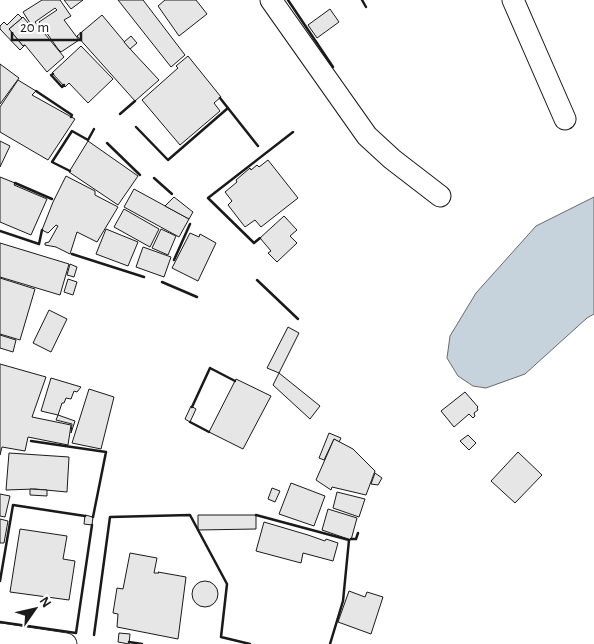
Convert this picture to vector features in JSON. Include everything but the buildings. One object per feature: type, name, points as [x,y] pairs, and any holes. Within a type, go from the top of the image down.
[{"type":"street","points":[[271,0],[366,136],[440,196]]},
{"type":"street","points":[[513,0],[565,119]]},
{"type":"street","points":[[0,634],[66,644]]},
{"type":"shaded area","points":[[594,197],[594,314],[587,318],[525,374],[486,388],[473,386],[458,376],[447,358],[450,336],[476,293],[536,226]]},
{"type":"wall","points":[[288,0],[333,67]]},
{"type":"wall","points":[[362,0],[366,7]]},
{"type":"wall","points":[[53,74],[51,75],[62,87],[64,85]]},
{"type":"wall","points":[[36,91],[72,115],[71,117]]},
{"type":"wall","points":[[220,98],[258,146]]},
{"type":"wall","points":[[120,114],[135,101]]},
{"type":"wall","points":[[136,127],[168,160],[228,108]]},
{"type":"wall","points":[[70,171],[52,162],[72,131],[88,140],[94,129]]},
{"type":"wall","points":[[260,238],[254,243],[208,198],[293,132]]},
{"type":"wall","points":[[107,143],[140,175]]},
{"type":"wall","points":[[154,178],[172,194]]},
{"type":"wall","points":[[15,183],[52,199]]},
{"type":"wall","points":[[174,260],[190,224]]},
{"type":"wall","points":[[0,231],[39,244],[42,230]]},
{"type":"wall","points":[[72,254],[144,277]]},
{"type":"wall","points":[[257,280],[298,319]]},
{"type":"wall","points":[[162,282],[197,297]]},
{"type":"wall","points":[[192,407],[210,368],[235,381]]},
{"type":"wall","points":[[190,422],[209,432]]},
{"type":"wall","points":[[31,441],[106,452],[93,517]]},
{"type":"wall","points":[[0,581],[13,505],[85,516]]},
{"type":"wall","points":[[94,635],[110,517],[190,515],[227,584],[221,637],[250,644]]},
{"type":"wall","points":[[256,515],[349,540],[343,601],[330,644]]},
{"type":"wall","points":[[0,622],[76,633],[92,525]]},
{"type":"wall","points":[[351,539],[356,539],[358,533]]},
{"type":"wall","points":[[129,642],[142,644]]}]
